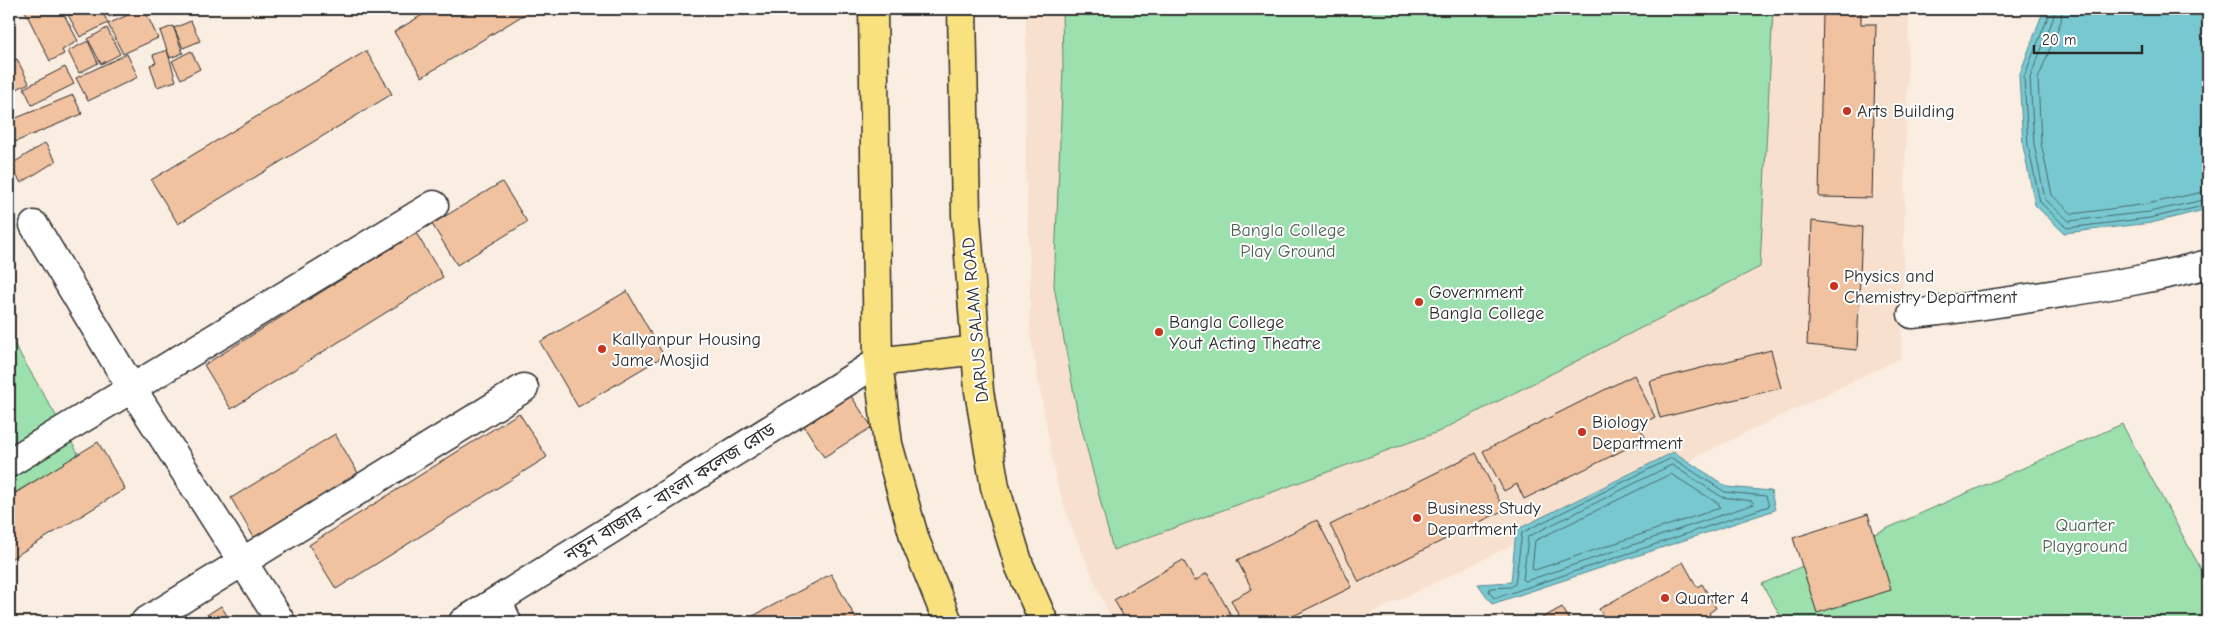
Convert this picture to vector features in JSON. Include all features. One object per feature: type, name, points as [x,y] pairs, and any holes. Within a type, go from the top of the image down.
[{"type":"main road","points":[[873,9],[878,362],[888,444],[915,540],[948,622]]},
{"type":"main road","name":"DARUS SALAM ROAD","points":[[962,9],[966,215],[979,391],[995,487],[1019,565],[1044,622]]},
{"type":"main road","points":[[878,362],[976,350]]},
{"type":"street","points":[[9,463],[434,205]]},
{"type":"street","points":[[34,225],[132,387],[281,622]]},
{"type":"street","points":[[1912,314],[1964,309],[2046,296],[2176,273],[2208,264]]},
{"type":"street","name":"নতুন বাজার - বাংলা কলেজ রোড","points":[[463,622],[502,611],[878,362]]},
{"type":"street","points":[[145,622],[524,388]]},
{"type":"shaded area","name":"Bangla College Play Ground","points":[[1026,9],[1909,9],[1901,358],[1353,622],[1112,622],[1070,523],[1056,479],[1030,333],[1030,271],[1026,179]],"holes":[[[1823,12],[1861,12],[1861,24],[1876,25],[1872,198],[1819,197]],[[1812,221],[1862,227],[1857,349],[1807,344]],[[1634,376],[1655,417],[1639,425],[1646,439],[1525,499],[1517,484],[1504,491],[1483,451]],[[1476,454],[1504,510],[1359,582],[1330,525]]]},
{"type":"green space","name":"Bangla College Play Ground","points":[[1062,9],[1773,9],[1760,267],[1438,432],[1113,550],[1077,410],[1054,286],[1063,68]]},
{"type":"green space","points":[[9,335],[79,455],[9,496]]},
{"type":"green space","name":"Quarter Playground","points":[[2122,424],[2208,582],[2208,617],[2199,622],[1784,622],[1762,584]]},
{"type":"water","points":[[2044,9],[2208,9],[2208,209],[2151,223],[2064,233],[2035,205],[2023,146],[2019,76]]},
{"type":"water","points":[[1674,452],[1727,487],[1771,491],[1775,510],[1492,604],[1478,584],[1511,582],[1516,530]]},
{"type":"building","points":[[24,9],[61,9],[78,41],[62,50],[64,54],[50,61]]},
{"type":"building","points":[[65,9],[101,9],[108,23],[80,37]]},
{"type":"building","points":[[106,9],[132,9],[109,17]]},
{"type":"building","points":[[144,9],[158,38],[123,54],[108,24]]},
{"type":"building","points":[[432,9],[533,9],[422,77],[394,32]]},
{"type":"building","name":"Arts Building","points":[[1823,12],[1861,12],[1861,24],[1876,24],[1872,198],[1819,197]]},
{"type":"building","points":[[191,21],[200,41],[183,48],[174,28]]},
{"type":"building","points":[[173,26],[183,53],[170,58],[160,31]]},
{"type":"building","points":[[107,28],[120,54],[101,64],[88,39]]},
{"type":"building","points":[[88,41],[98,63],[79,73],[68,51]]},
{"type":"building","points":[[167,50],[176,81],[157,87],[150,65],[156,63],[153,55]]},
{"type":"building","points":[[191,51],[200,69],[181,79],[172,61]]},
{"type":"building","points":[[366,51],[392,94],[178,224],[151,180]]},
{"type":"building","points":[[127,54],[138,77],[88,101],[76,78]]},
{"type":"building","points":[[17,59],[29,83],[11,92],[9,87],[9,63]]},
{"type":"building","points":[[65,67],[74,84],[32,105],[24,88]]},
{"type":"building","points":[[73,95],[82,114],[15,142],[9,121]]},
{"type":"building","points":[[45,143],[56,161],[21,183],[10,165]]},
{"type":"building","points":[[502,182],[527,222],[457,265],[432,224]]},
{"type":"building","name":"Physics and Chemistry Department","points":[[1812,221],[1862,227],[1857,350],[1807,345]]},
{"type":"building","points":[[416,233],[443,277],[231,409],[204,365]]},
{"type":"building","name":"Kallyanpur Housing Jame Mosjid","points":[[627,291],[664,356],[578,407],[540,342]]},
{"type":"building","points":[[1771,350],[1781,388],[1660,418],[1650,381]]},
{"type":"building","name":"Biology Department","points":[[1634,375],[1655,417],[1639,425],[1646,439],[1524,499],[1517,484],[1504,491],[1483,451]]},
{"type":"building","points":[[851,396],[872,427],[824,457],[804,426]]},
{"type":"building","points":[[519,413],[547,457],[336,589],[309,545]]},
{"type":"building","points":[[335,434],[361,478],[256,541],[231,498]]},
{"type":"building","points":[[98,442],[125,489],[9,560],[9,497]]},
{"type":"building","name":"Business Study Department","points":[[1476,453],[1504,510],[1359,582],[1330,525]]},
{"type":"building","points":[[1868,514],[1891,590],[1817,613],[1793,538]]},
{"type":"building","points":[[1317,520],[1352,587],[1281,622],[1242,622],[1231,600],[1252,589],[1237,560]]},
{"type":"building","points":[[1183,560],[1195,581],[1207,573],[1235,622],[1127,622],[1114,600]]},
{"type":"building","name":"Quarter 4","points":[[1683,562],[1697,587],[1702,584],[1716,608],[1709,613],[1714,622],[1607,622],[1599,609]]},
{"type":"building","points":[[831,574],[858,622],[742,622]]},
{"type":"building","points":[[221,606],[231,622],[196,622]]},
{"type":"building","points":[[1562,607],[1571,622],[1535,622]]},
{"type":"place","name":"Arts Building","points":[[1847,111]]},
{"type":"place","name":"Physics and Chemistry Department","points":[[1834,286]]},
{"type":"place","name":"Government Bangla College","points":[[1419,302]]},
{"type":"place","name":"Bangla College Yout Acting Theatre","points":[[1159,332]]},
{"type":"place","name":"Kallyanpur Housing Jame Mosjid","points":[[602,349]]},
{"type":"place","name":"Biology Department","points":[[1582,432]]},
{"type":"place","name":"Business Study Department","points":[[1417,518]]},
{"type":"place","name":"Quarter 4","points":[[1665,598]]}]
